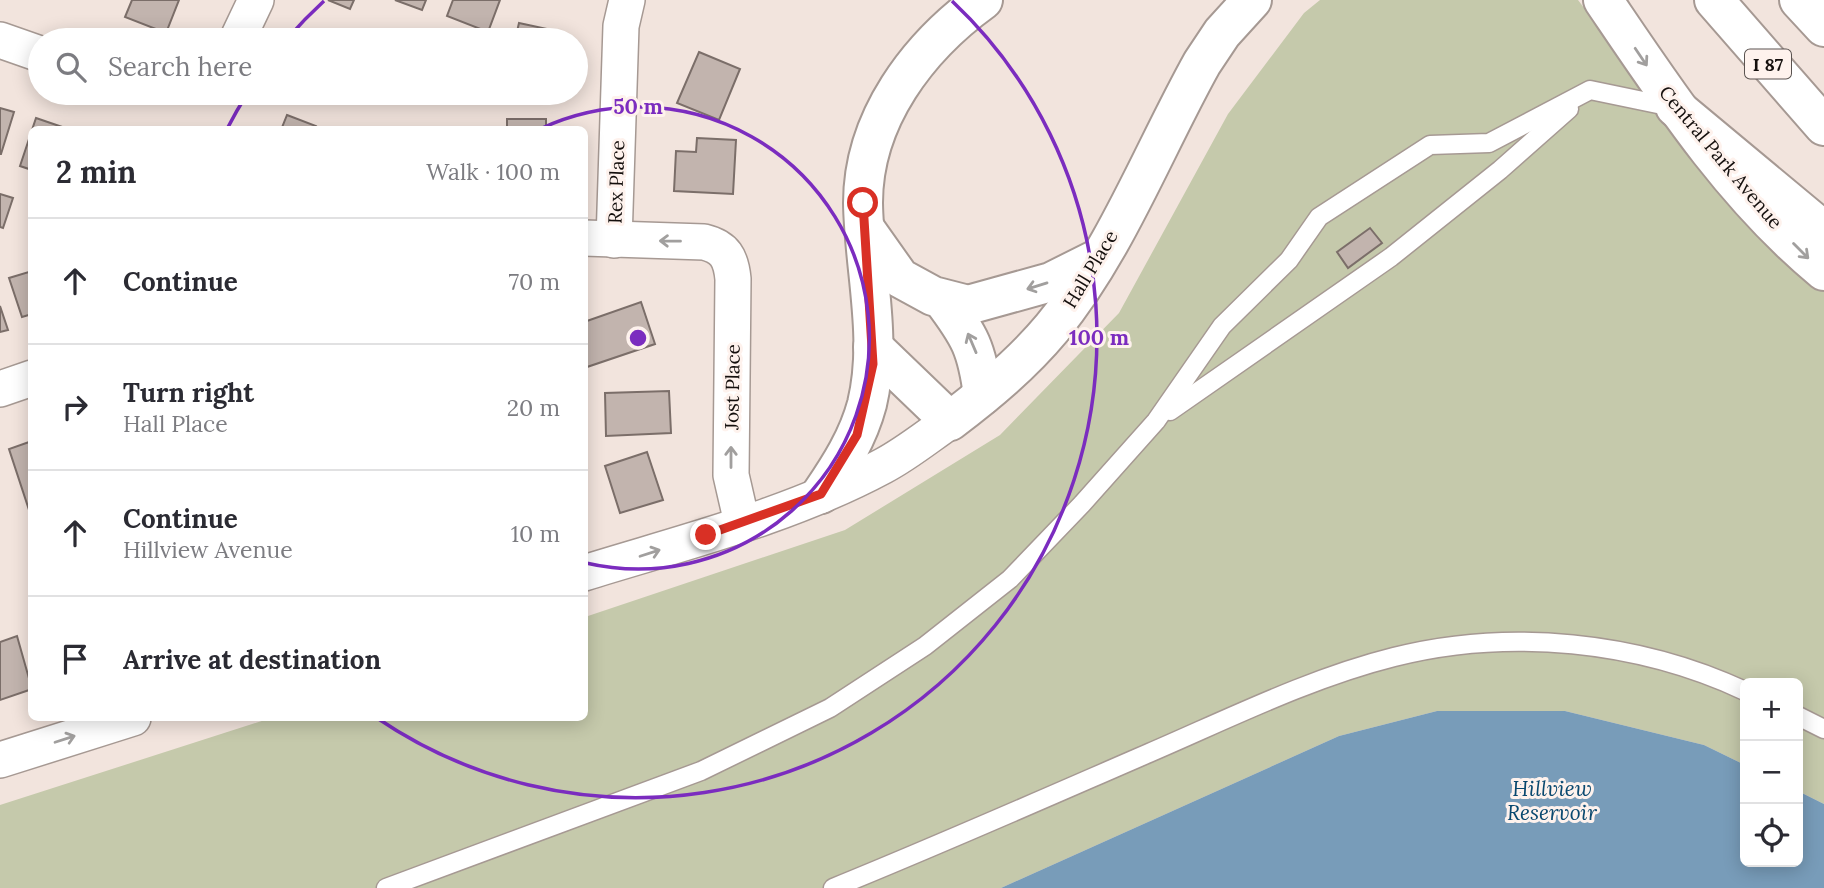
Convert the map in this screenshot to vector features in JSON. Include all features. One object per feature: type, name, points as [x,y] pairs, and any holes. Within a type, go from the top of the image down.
[{"type":"main road","points":[[821,494],[857,435],[866,405],[873,364],[863,203],[867,161],[881,119],[914,62],[959,17],[983,0]]},
{"type":"main road","name":"Hall Place","points":[[950,421],[1029,355],[1079,292],[1202,63],[1222,33],[1252,0]]},
{"type":"main road","name":"Central Park Avenue","points":[[1603,0],[1675,107],[1744,192],[1824,271]]},
{"type":"main road","name":"I 87","points":[[1714,0],[1824,126]]},
{"type":"main road","points":[[1799,0],[1824,27]]},
{"type":"main road","points":[[1675,107],[1824,231]]},
{"type":"main road","points":[[866,230],[900,278],[943,299],[968,305],[1051,282],[1099,258]]},
{"type":"main road","points":[[943,299],[968,334],[978,358],[983,395]]},
{"type":"main road","points":[[873,347],[950,421]]},
{"type":"street","points":[[243,28],[256,0]]},
{"type":"street","name":"Rex Place","points":[[599,239],[621,26],[627,0]]},
{"type":"street","points":[[0,40],[28,50]]},
{"type":"street","name":"Jost Place","points":[[599,239],[695,241],[712,244],[725,251],[731,263],[733,279],[731,475],[742,523]]},
{"type":"street","points":[[0,389],[28,379]]},
{"type":"street","name":"Hall Place","points":[[588,572],[742,523],[821,494],[885,465],[950,421]]},
{"type":"street","points":[[0,760],[124,721]]},
{"type":"lane","points":[[386,888],[701,771],[830,708],[925,646],[1010,579],[1156,421],[1222,326],[1289,260],[1319,217],[1430,145],[1489,144],[1590,90],[1675,107]]},
{"type":"lane","points":[[1156,421],[1219,374],[1391,257],[1500,170],[1590,90]]},
{"type":"lane","points":[[833,888],[1245,713],[1395,657],[1497,642],[1585,646],[1677,665],[1740,689]]},
{"type":"lane","points":[[1803,718],[1824,729]]},
{"type":"green space","name":"Hillview Reservoir","points":[[1320,0],[1578,0],[1635,75],[1824,279],[1824,804],[1803,794],[1803,678],[1740,678],[1740,763],[1704,745],[1565,711],[1437,711],[1339,736],[1001,888],[0,888],[0,805],[262,721],[588,721],[588,616],[845,530],[1000,435],[1119,313],[1228,114],[1304,13]]},
{"type":"water","name":"Hillview Reservoir","points":[[1437,711],[1565,711],[1704,745],[1740,763],[1740,867],[1803,867],[1803,794],[1824,804],[1824,888],[1001,888],[1339,736]]},
{"type":"building","points":[[132,0],[179,0],[168,28],[153,28],[125,17]]},
{"type":"building","points":[[328,0],[354,0],[350,9]]},
{"type":"building","points":[[395,0],[426,0],[422,10]]},
{"type":"building","points":[[453,0],[500,0],[490,28],[478,28],[447,16]]},
{"type":"building","points":[[519,23],[542,28],[518,28]]},
{"type":"building","points":[[699,52],[740,69],[719,120],[677,103]]},
{"type":"building","points":[[0,108],[14,112],[1,154],[0,154]]},
{"type":"building","points":[[287,115],[316,126],[283,126]]},
{"type":"building","points":[[36,118],[59,126],[33,126]]},
{"type":"building","points":[[507,119],[546,119],[546,126],[507,126]]},
{"type":"building","points":[[697,138],[736,140],[733,194],[674,191],[676,151],[696,152]]},
{"type":"building","points":[[28,142],[28,169],[20,166]]},
{"type":"building","points":[[0,194],[13,198],[3,228],[0,227]]},
{"type":"building","points":[[1370,228],[1382,243],[1348,268],[1337,252]]},
{"type":"building","points":[[28,272],[28,315],[22,317],[9,278]]},
{"type":"building","points":[[641,302],[655,344],[588,367],[588,321]]},
{"type":"building","points":[[0,306],[8,330],[0,332]]},
{"type":"building","points":[[669,391],[671,433],[606,436],[605,393]]},
{"type":"building","points":[[28,442],[28,507],[9,449]]},
{"type":"building","points":[[647,452],[663,500],[620,513],[605,466]]},
{"type":"building","points":[[17,636],[28,675],[28,690],[0,700],[0,642]]},
{"type":"route","points":[[706,535],[821,494],[857,435],[866,405],[873,364],[873,318],[863,203]]}]
